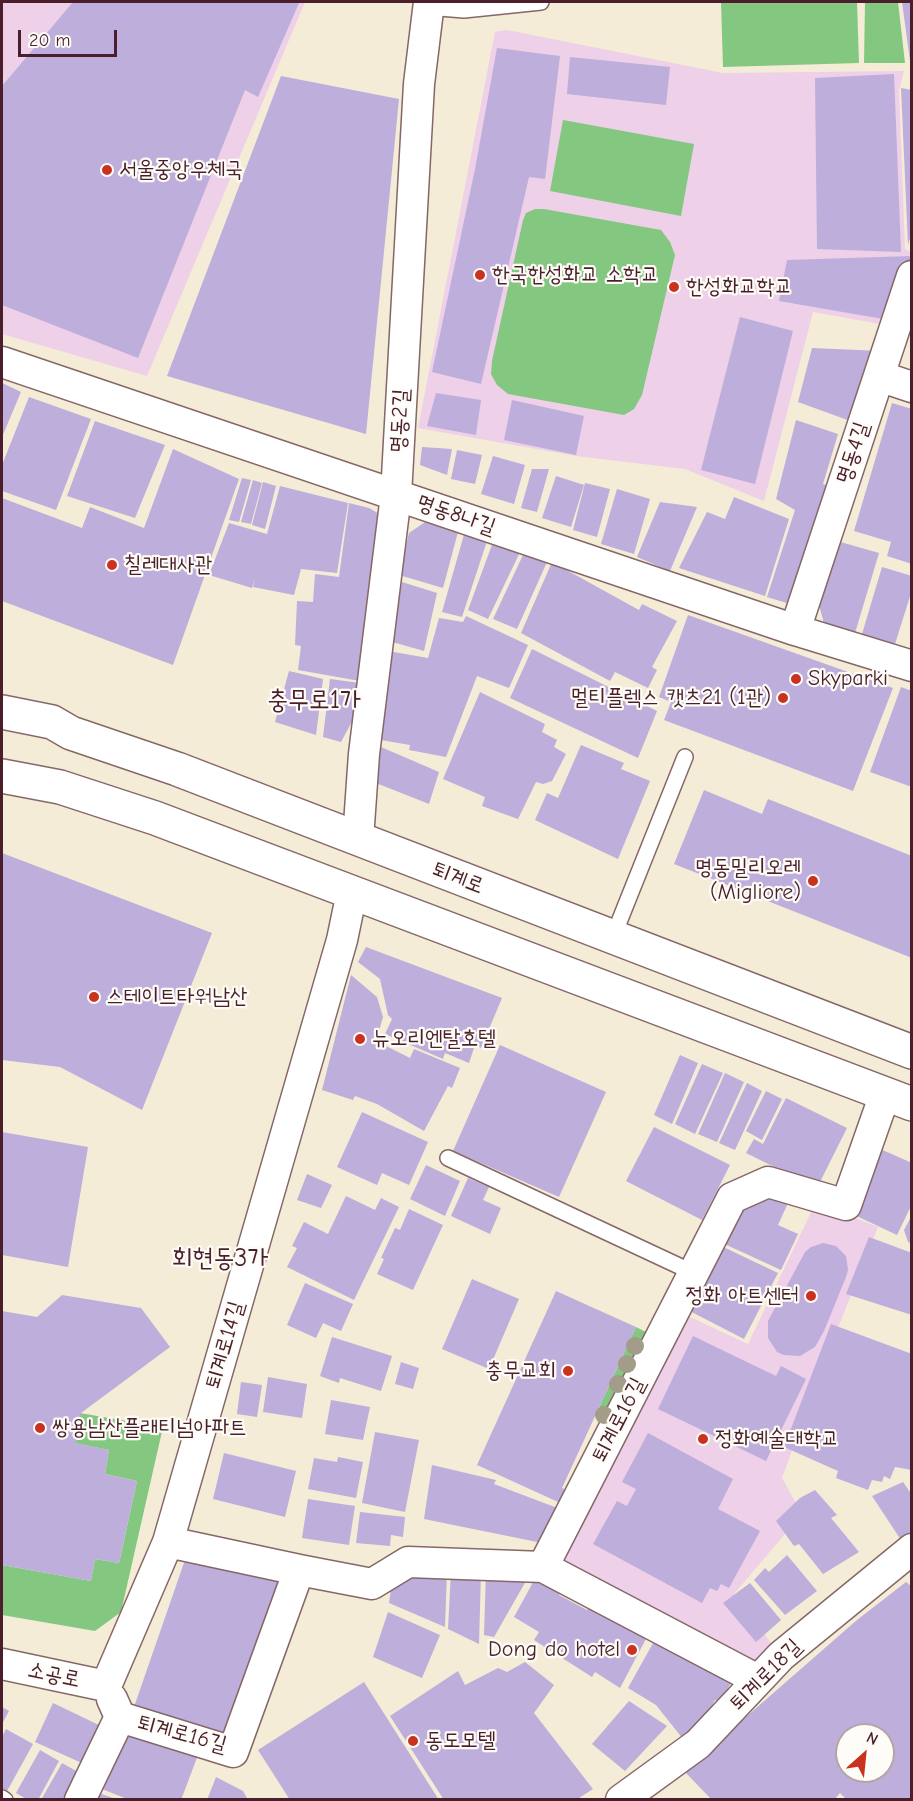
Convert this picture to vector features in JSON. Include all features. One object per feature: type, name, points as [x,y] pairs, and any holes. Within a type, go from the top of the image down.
[{"type":"main road","points":[[2,697],[52,723]]},
{"type":"main road","name":"퇴계로","points":[[2,712],[52,723],[71,733],[177,769],[912,1052]]},
{"type":"main road","points":[[2,776],[60,787],[155,818],[898,1099]]},
{"type":"street","name":"명동2길","points":[[358,839],[364,754],[396,495],[419,84],[421,3]]},
{"type":"street","name":"명동4길","points":[[795,630],[912,276]]},
{"type":"street","name":"명동8나길","points":[[2,362],[795,630],[912,666]]},
{"type":"street","points":[[879,376],[912,387]]},
{"type":"street","name":"퇴계로14길","points":[[105,1686],[168,1542],[338,952],[352,892]]},
{"type":"street","name":"퇴계로16길","points":[[543,1567],[732,1198],[768,1182],[846,1205],[898,1099]]},
{"type":"street","points":[[168,1542],[372,1584],[408,1562],[543,1567],[758,1680]]},
{"type":"street","name":"퇴계로18길","points":[[621,1800],[698,1744],[781,1656],[912,1549]]},
{"type":"street","name":"퇴계로16길","points":[[120,1717],[233,1752],[298,1569]]},
{"type":"street","name":"소공로","points":[[2,1664],[105,1686]]},
{"type":"street","points":[[80,1800],[120,1717],[105,1686]]},
{"type":"lane","points":[[421,3],[464,10],[541,2]]},
{"type":"lane","points":[[613,937],[685,757]]},
{"type":"lane","points":[[448,1158],[694,1273]]},
{"type":"shaded area","name":"서울중앙우체국","points":[[2,2],[305,2],[147,376],[2,334]]},
{"type":"shaded area","name":"한성화교학교","points":[[507,30],[723,73],[904,71],[899,90],[905,249],[911,252],[911,264],[891,326],[813,312],[764,501],[685,469],[576,456],[418,428],[495,32]]},
{"type":"shaded area","name":"정화예술대학교","points":[[816,1202],[878,1227],[824,1363],[782,1478],[802,1514],[734,1594],[781,1656],[758,1680],[543,1567],[675,1310],[748,1344]]},
{"type":"green space","points":[[721,2],[857,2],[859,63],[723,67]]},
{"type":"green space","points":[[865,2],[898,2],[905,63],[864,63]]},
{"type":"green space","points":[[563,120],[694,144],[681,216],[550,191]]},
{"type":"green space","points":[[535,209],[661,230],[670,242],[675,255],[642,395],[634,409],[624,415],[508,394],[497,385],[491,374],[523,220],[526,213]]},
{"type":"green space","points":[[636,1327],[648,1333],[608,1420],[596,1414]]},
{"type":"green space","points":[[2,1400],[163,1427],[121,1612],[95,1631],[2,1615],[2,1565],[91,1581],[95,1559],[119,1563],[137,1481],[105,1474],[109,1450],[35,1435],[36,1427],[2,1421]]},
{"type":"building","name":"서울중앙우체국","points":[[73,2],[299,3],[258,97],[245,90],[138,358],[2,305],[2,86]]},
{"type":"building","points":[[902,2],[912,2],[912,61],[910,61]]},
{"type":"building","points":[[497,48],[560,56],[545,179],[529,177],[481,384],[432,372],[475,169]]},
{"type":"building","points":[[570,57],[670,67],[666,105],[567,94]]},
{"type":"building","points":[[894,74],[901,252],[817,249],[815,78]]},
{"type":"building","points":[[281,76],[399,99],[366,434],[167,376]]},
{"type":"building","points":[[901,88],[912,90],[912,231],[908,245]]},
{"type":"building","points":[[912,256],[889,320],[779,301],[787,260]]},
{"type":"building","points":[[740,317],[793,331],[755,484],[701,470]]},
{"type":"building","points":[[812,348],[881,351],[853,422],[798,402]]},
{"type":"building","points":[[2,383],[21,392],[2,437]]},
{"type":"building","points":[[436,393],[481,400],[476,435],[427,426]]},
{"type":"building","points":[[29,397],[91,419],[56,510],[2,491],[2,465]]},
{"type":"building","points":[[512,400],[584,416],[576,455],[504,440]]},
{"type":"building","points":[[892,403],[912,409],[912,564],[887,556],[891,542],[854,531]]},
{"type":"building","points":[[796,420],[838,434],[823,484],[837,489],[790,604],[767,597],[795,510],[776,499]]},
{"type":"building","points":[[95,421],[165,445],[135,518],[67,496]]},
{"type":"building","points":[[422,447],[452,449],[447,475],[420,465]]},
{"type":"building","points":[[173,449],[239,479],[173,665],[2,601],[2,498],[82,528],[90,507],[144,528]]},
{"type":"building","points":[[457,450],[482,455],[475,484],[451,479]]},
{"type":"building","points":[[493,456],[525,465],[514,504],[481,494]]},
{"type":"building","points":[[532,469],[549,469],[537,512],[521,508]]},
{"type":"building","points":[[556,476],[584,485],[571,527],[542,518]]},
{"type":"building","points":[[242,478],[251,480],[239,522],[229,520]]},
{"type":"building","points":[[253,480],[262,483],[251,524],[241,522]]},
{"type":"building","points":[[263,482],[276,486],[265,529],[252,525]]},
{"type":"building","points":[[585,483],[610,489],[597,537],[573,530]]},
{"type":"building","points":[[280,486],[348,503],[337,573],[301,569],[294,595],[253,587],[255,578],[252,588],[209,575],[229,523],[267,534]]},
{"type":"building","points":[[617,489],[650,499],[634,554],[601,544]]},
{"type":"building","points":[[734,497],[789,519],[765,596],[679,568],[707,512],[725,519]]},
{"type":"building","points":[[660,502],[697,507],[670,571],[637,557]]},
{"type":"building","points":[[349,503],[369,508],[381,515],[360,681],[298,670],[301,646],[295,645],[297,601],[313,602],[315,574],[339,577]]},
{"type":"building","points":[[425,522],[458,532],[443,588],[399,575],[409,533]]},
{"type":"building","points":[[465,531],[488,538],[462,617],[442,612]]},
{"type":"building","points":[[837,541],[879,553],[855,633],[824,623],[819,605]]},
{"type":"building","points":[[493,542],[520,552],[488,619],[468,610]]},
{"type":"building","points":[[523,555],[547,562],[517,629],[493,619]]},
{"type":"building","points":[[552,562],[639,610],[642,604],[677,621],[652,667],[657,670],[648,688],[615,672],[610,681],[521,633]]},
{"type":"building","points":[[882,567],[912,576],[912,590],[895,644],[862,634]]},
{"type":"building","points":[[402,582],[437,593],[424,651],[389,641]]},
{"type":"building","points":[[688,615],[893,688],[853,791],[664,720],[671,702],[659,697]]},
{"type":"building","points":[[466,616],[528,645],[509,688],[477,676],[446,757],[409,750],[410,745],[375,739],[388,651],[428,658],[439,618],[463,622]]},
{"type":"building","points":[[532,649],[657,711],[638,758],[510,698]]},
{"type":"building","points":[[289,671],[323,679],[316,735],[275,722]]},
{"type":"building","points":[[330,679],[360,683],[356,714],[341,742],[323,737]]},
{"type":"building","points":[[901,687],[912,691],[912,787],[870,772]]},
{"type":"building","points":[[480,692],[545,724],[542,732],[557,740],[554,747],[566,754],[552,781],[543,784],[536,782],[518,819],[482,806],[485,797],[443,779]]},
{"type":"building","points":[[581,745],[624,763],[621,769],[650,781],[618,859],[535,820],[547,793],[558,798]]},
{"type":"building","points":[[381,747],[439,772],[429,804],[371,781]]},
{"type":"building","name":"명동밀리오레 (Migliore)","points":[[704,790],[762,814],[768,799],[912,856],[912,958],[674,864]]},
{"type":"building","name":"스테이트타워남산","points":[[2,853],[212,933],[142,1110],[60,1067],[2,1060]]},
{"type":"building","points":[[366,947],[502,998],[481,1048],[475,1045],[469,1063],[445,1053],[443,1059],[385,1034],[392,1019],[388,1015],[380,979],[358,962]]},
{"type":"building","points":[[351,975],[377,997],[383,1017],[376,1041],[410,1058],[414,1049],[460,1068],[452,1088],[448,1086],[424,1131],[377,1104],[355,1096],[353,1100],[322,1090]]},
{"type":"building","points":[[500,1045],[606,1092],[559,1197],[453,1151]]},
{"type":"building","points":[[680,1055],[698,1063],[672,1124],[654,1115]]},
{"type":"building","points":[[702,1064],[723,1073],[695,1134],[675,1124]]},
{"type":"building","points":[[725,1073],[744,1082],[717,1142],[698,1134]]},
{"type":"building","points":[[747,1083],[762,1091],[735,1150],[719,1143]]},
{"type":"building","points":[[766,1091],[782,1099],[762,1140],[746,1131]]},
{"type":"building","points":[[786,1098],[847,1128],[817,1188],[746,1153],[754,1139],[763,1144]]},
{"type":"building","points":[[362,1112],[428,1142],[409,1185],[382,1173],[377,1185],[337,1167]]},
{"type":"building","points":[[654,1127],[730,1165],[702,1220],[626,1181]]},
{"type":"building","points":[[2,1132],[88,1147],[68,1267],[2,1255]]},
{"type":"building","points":[[878,1148],[912,1163],[912,1204],[897,1235],[848,1212]]},
{"type":"building","points":[[426,1165],[460,1181],[445,1216],[410,1199]]},
{"type":"building","points":[[307,1174],[332,1185],[321,1208],[297,1200]]},
{"type":"building","points":[[468,1178],[489,1187],[483,1200],[501,1208],[490,1234],[451,1216]]},
{"type":"building","points":[[766,1193],[788,1203],[778,1225],[798,1234],[781,1270],[718,1241],[736,1204]]},
{"type":"building","points":[[346,1196],[375,1210],[381,1198],[399,1207],[354,1300],[287,1267],[297,1248],[292,1246],[304,1222],[328,1234]]},
{"type":"building","points":[[409,1209],[443,1225],[413,1290],[377,1274],[384,1259],[381,1258],[395,1228],[400,1230]]},
{"type":"building","points":[[912,1215],[912,1244],[908,1242],[904,1230]]},
{"type":"building","points":[[869,1237],[912,1253],[912,1315],[846,1294]]},
{"type":"building","points":[[715,1243],[778,1273],[744,1339],[682,1307]]},
{"type":"building","points":[[823,1243],[836,1246],[846,1256],[848,1270],[846,1277],[815,1347],[800,1356],[784,1355],[777,1352],[768,1338],[768,1321],[805,1252]]},
{"type":"building","points":[[472,1279],[519,1299],[489,1369],[442,1349]]},
{"type":"building","points":[[305,1283],[353,1304],[341,1331],[323,1323],[316,1338],[287,1325]]},
{"type":"building","name":"충무교회","points":[[556,1291],[636,1327],[562,1488],[575,1494],[569,1507],[477,1465]]},
{"type":"building","name":"쌍용남산플래티넘아파트","points":[[62,1295],[141,1308],[170,1347],[81,1413],[76,1443],[109,1450],[105,1474],[137,1481],[119,1563],[95,1559],[91,1581],[2,1565],[2,1311],[37,1317]]},
{"type":"building","points":[[831,1324],[912,1354],[912,1470],[895,1467],[890,1479],[884,1476],[882,1482],[872,1480],[868,1490],[836,1478],[838,1471],[784,1447]]},
{"type":"building","points":[[693,1336],[776,1376],[781,1366],[806,1379],[766,1461],[658,1409]]},
{"type":"building","points":[[332,1337],[392,1356],[381,1391],[340,1378],[339,1383],[320,1376]]},
{"type":"building","points":[[401,1362],[419,1368],[413,1389],[395,1384]]},
{"type":"building","points":[[268,1377],[307,1384],[302,1418],[263,1412]]},
{"type":"building","points":[[241,1382],[262,1385],[257,1417],[237,1414]]},
{"type":"building","points":[[331,1400],[370,1407],[363,1440],[325,1434]]},
{"type":"building","points":[[375,1432],[419,1440],[405,1512],[362,1503]]},
{"type":"building","points":[[648,1433],[733,1479],[718,1509],[760,1531],[729,1588],[721,1584],[717,1591],[710,1588],[702,1603],[593,1544],[617,1501],[627,1506],[636,1489],[622,1482]]},
{"type":"building","points":[[224,1453],[296,1471],[285,1517],[213,1499]]},
{"type":"building","points":[[338,1457],[363,1462],[356,1498],[308,1489],[314,1458],[337,1462]]},
{"type":"building","points":[[432,1465],[496,1480],[494,1484],[560,1509],[547,1544],[424,1519]]},
{"type":"building","points":[[903,1482],[912,1495],[912,1533],[901,1540],[872,1496]]},
{"type":"building","points":[[815,1490],[837,1515],[831,1518],[859,1552],[823,1574],[799,1544],[794,1546],[776,1521],[800,1498]]},
{"type":"building","points":[[308,1499],[355,1506],[349,1545],[302,1538]]},
{"type":"building","points":[[360,1512],[405,1517],[403,1537],[391,1535],[390,1546],[356,1543]]},
{"type":"building","points":[[787,1555],[817,1591],[785,1615],[754,1580],[765,1568],[769,1572]]},
{"type":"building","points":[[186,1557],[280,1579],[227,1740],[134,1707]]},
{"type":"building","points":[[447,1571],[445,1627],[389,1603],[392,1582],[411,1579],[416,1575]]},
{"type":"building","points":[[451,1571],[481,1572],[479,1644],[448,1629]]},
{"type":"building","points":[[486,1571],[530,1574],[494,1637],[484,1635]]},
{"type":"building","points":[[537,1575],[563,1589],[559,1595],[587,1610],[591,1605],[647,1637],[620,1688],[595,1672],[592,1677],[534,1640],[539,1632],[514,1617]]},
{"type":"building","points":[[906,1582],[912,1587],[912,1800],[847,1800],[840,1793],[834,1800],[712,1800],[684,1771],[857,1620]]},
{"type":"building","points":[[750,1583],[781,1620],[756,1642],[723,1603]]},
{"type":"building","points":[[388,1612],[440,1635],[422,1678],[373,1657]]},
{"type":"building","points":[[657,1636],[735,1676],[720,1702],[715,1700],[699,1729],[683,1739],[656,1705],[628,1688]]},
{"type":"building","points":[[525,1662],[554,1685],[534,1713],[593,1789],[576,1800],[444,1800],[390,1716],[458,1671],[465,1685],[498,1668],[507,1672]]},
{"type":"building","points":[[364,1682],[439,1800],[290,1800],[258,1750]]},
{"type":"building","points":[[629,1701],[667,1726],[625,1771],[592,1744]]},
{"type":"building","points":[[53,1703],[101,1726],[84,1764],[35,1742]]},
{"type":"building","points":[[2,1707],[9,1711],[2,1724]]},
{"type":"building","points":[[121,1726],[198,1755],[181,1800],[130,1800],[99,1788]]},
{"type":"building","points":[[6,1729],[33,1744],[6,1793],[2,1790],[2,1737]]},
{"type":"building","points":[[40,1750],[59,1761],[38,1800],[28,1800],[16,1793]]},
{"type":"building","points":[[62,1763],[87,1777],[73,1800],[41,1800]]},
{"type":"building","points":[[216,1777],[243,1791],[248,1800],[207,1800]]},
{"type":"building","points":[[96,1792],[116,1799],[116,1800],[93,1800]]},
{"type":"place","name":"서울중앙우체국","points":[[107,170]]},
{"type":"place","name":"한국한성화교 소학교","points":[[480,275]]},
{"type":"place","name":"한성화교학교","points":[[674,287]]},
{"type":"place","name":"칠레대사관","points":[[112,565]]},
{"type":"place","name":"Skyparki","points":[[796,679]]},
{"type":"place","name":"멀티플렉스 캣츠21 (1관)","points":[[783,698]]},
{"type":"place","name":"명동밀리오레 (Migliore)","points":[[813,881]]},
{"type":"place","name":"스테이트타워남산","points":[[94,997]]},
{"type":"place","name":"뉴오리엔탈호텔","points":[[360,1039]]},
{"type":"place","name":"정화 아트센터","points":[[811,1296]]},
{"type":"place","name":"충무교회","points":[[568,1371]]},
{"type":"place","name":"쌍용남산플래티넘아파트","points":[[40,1428]]},
{"type":"place","name":"정화예술대학교","points":[[703,1439]]},
{"type":"place","name":"Dong do hotel","points":[[632,1650]]},
{"type":"place","name":"동도모텔","points":[[413,1741]]},
{"type":"district","name":"충무로1가","points":[[314,701]]},
{"type":"district","name":"회현동3가","points":[[220,1259]]}]
